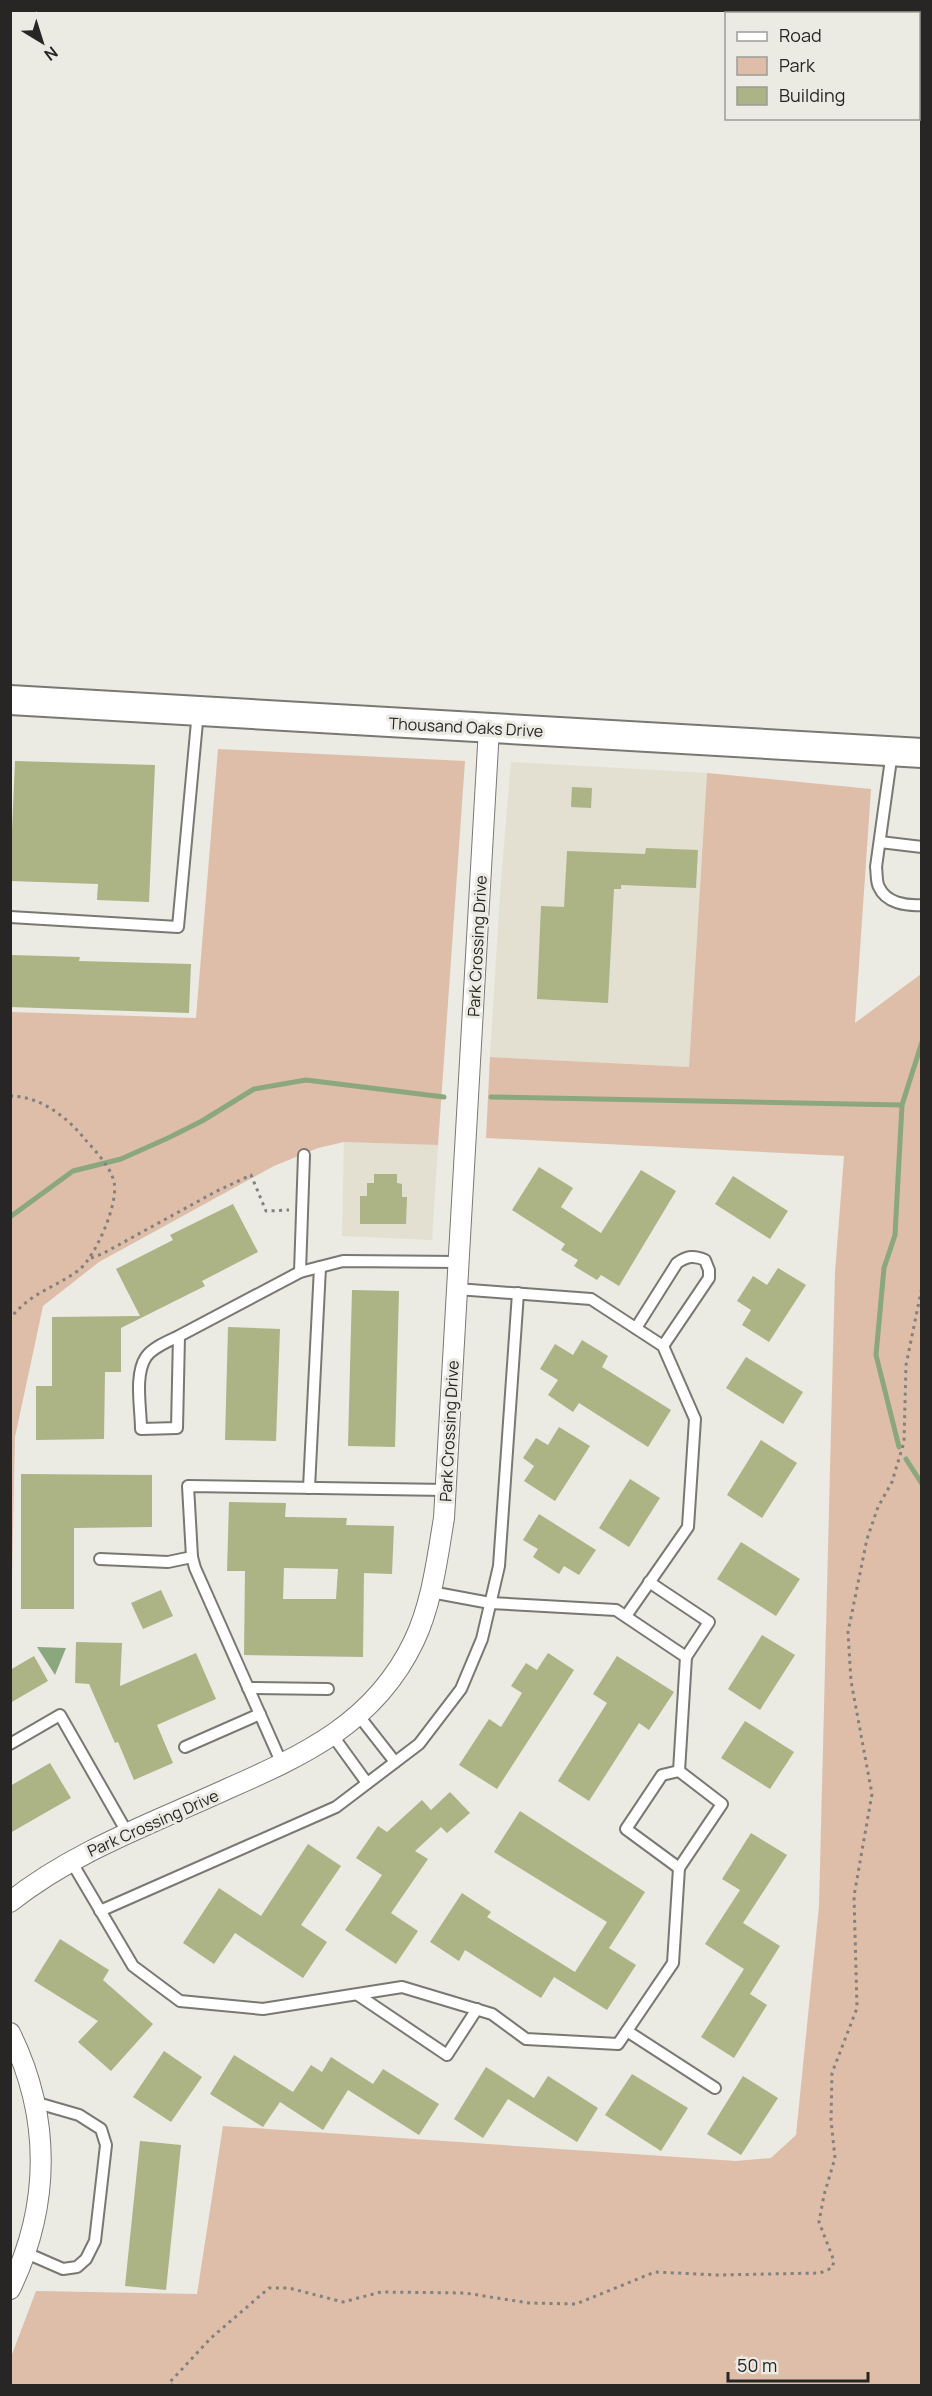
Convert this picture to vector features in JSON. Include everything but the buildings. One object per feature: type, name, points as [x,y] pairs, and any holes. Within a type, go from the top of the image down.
[{"type":"main road","name":"Thousand Oaks Drive","points":[[10,700],[921,753]]},
{"type":"street","name":"Park Crossing Drive","points":[[10,1902],[36,1881],[71,1861],[282,1764],[333,1736],[359,1716],[387,1684],[402,1664],[423,1618],[431,1592],[444,1518],[489,728]]},
{"type":"street","points":[[10,2033],[27,2074],[41,2132],[42,2159],[35,2219],[10,2289]]},
{"type":"lane","points":[[10,917],[178,927],[198,711]]},
{"type":"lane","points":[[892,752],[876,867],[878,886],[888,897],[900,904],[921,905]]},
{"type":"lane","points":[[880,842],[921,847]]},
{"type":"lane","points":[[300,1272],[304,1155]]},
{"type":"lane","points":[[636,1328],[677,1263],[685,1258],[696,1256],[705,1260],[709,1278],[663,1346]]},
{"type":"lane","points":[[179,1336],[177,1428],[141,1429],[140,1375],[146,1356],[159,1346],[300,1272],[343,1261],[459,1262]]},
{"type":"lane","points":[[309,1488],[320,1267]]},
{"type":"lane","points":[[457,1289],[591,1299],[663,1346],[695,1419],[688,1527],[626,1616]]},
{"type":"lane","points":[[100,1911],[336,1807],[419,1744],[460,1689],[482,1639],[499,1566],[518,1293]]},
{"type":"lane","points":[[282,1764],[192,1557],[188,1486],[446,1490]]},
{"type":"lane","points":[[100,1559],[168,1562],[192,1557]]},
{"type":"lane","points":[[649,1582],[710,1622],[686,1657],[679,1771]]},
{"type":"lane","points":[[431,1592],[490,1603],[616,1610],[686,1657]]},
{"type":"lane","points":[[248,1688],[328,1689]]},
{"type":"lane","points":[[10,1744],[60,1714],[128,1834]]},
{"type":"lane","points":[[185,1747],[260,1714]]},
{"type":"lane","points":[[359,1716],[395,1762]]},
{"type":"lane","points":[[333,1736],[368,1784]]},
{"type":"lane","points":[[71,1861],[133,1966],[180,2001],[263,2009],[402,1987],[492,2014],[526,2039],[618,2044],[673,1963],[679,1868],[722,1804],[679,1771]]},
{"type":"lane","points":[[679,1771],[662,1775],[626,1829],[679,1868]]},
{"type":"lane","points":[[358,1995],[447,2055],[477,2009]]},
{"type":"lane","points":[[627,2031],[716,2088]]},
{"type":"lane","points":[[24,2252],[63,2269],[77,2267],[86,2259],[95,2241],[106,2145],[102,2129],[79,2115],[34,2102]]},
{"type":"path","points":[[10,1096],[25,1096],[69,1121],[104,1163],[114,1182],[114,1206],[90,1258],[80,1269],[25,1302],[10,1319]]},
{"type":"path","points":[[90,1258],[102,1254],[214,1192],[251,1175],[266,1211],[302,1211]]},
{"type":"path","points":[[169,2385],[211,2338],[268,2288],[289,2288],[343,2302],[381,2292],[453,2292],[529,2303],[576,2304],[655,2272],[718,2275],[820,2273],[832,2268],[834,2261],[819,2222],[835,2158],[831,2121],[832,2073],[857,2008],[854,1896],[872,1794],[851,1681],[848,1632],[867,1539],[878,1507],[892,1482],[904,1442],[906,1365],[921,1287]]},
{"type":"shaded area","points":[[511,762],[707,773],[689,1067],[490,1057]]},
{"type":"shaded area","points":[[344,1142],[438,1145],[432,1240],[342,1236]]},
{"type":"shaded area","points":[[37,1647],[66,1648],[55,1675]]},
{"type":"green space","points":[[218,749],[465,761],[438,1145],[344,1142],[318,1148],[274,1166],[99,1262],[43,1306],[15,1437],[11,1624],[11,1012],[196,1018]]},
{"type":"green space","points":[[707,773],[871,789],[855,1023],[921,974],[921,2385],[11,2385],[11,2357],[36,2291],[197,2294],[223,2126],[736,2161],[771,2158],[796,2135],[819,1906],[835,1272],[844,1156],[486,1138],[490,1057],[689,1067]]},
{"type":"waterway","points":[[899,1447],[876,1355],[884,1268],[895,1235],[902,1105],[922,1042]]},
{"type":"waterway","points":[[10,1217],[73,1171],[121,1159],[168,1138],[202,1121],[254,1089],[306,1080],[444,1097]]},
{"type":"waterway","points":[[491,1097],[902,1105]]},
{"type":"waterway","points":[[906,1459],[922,1484]]}]
